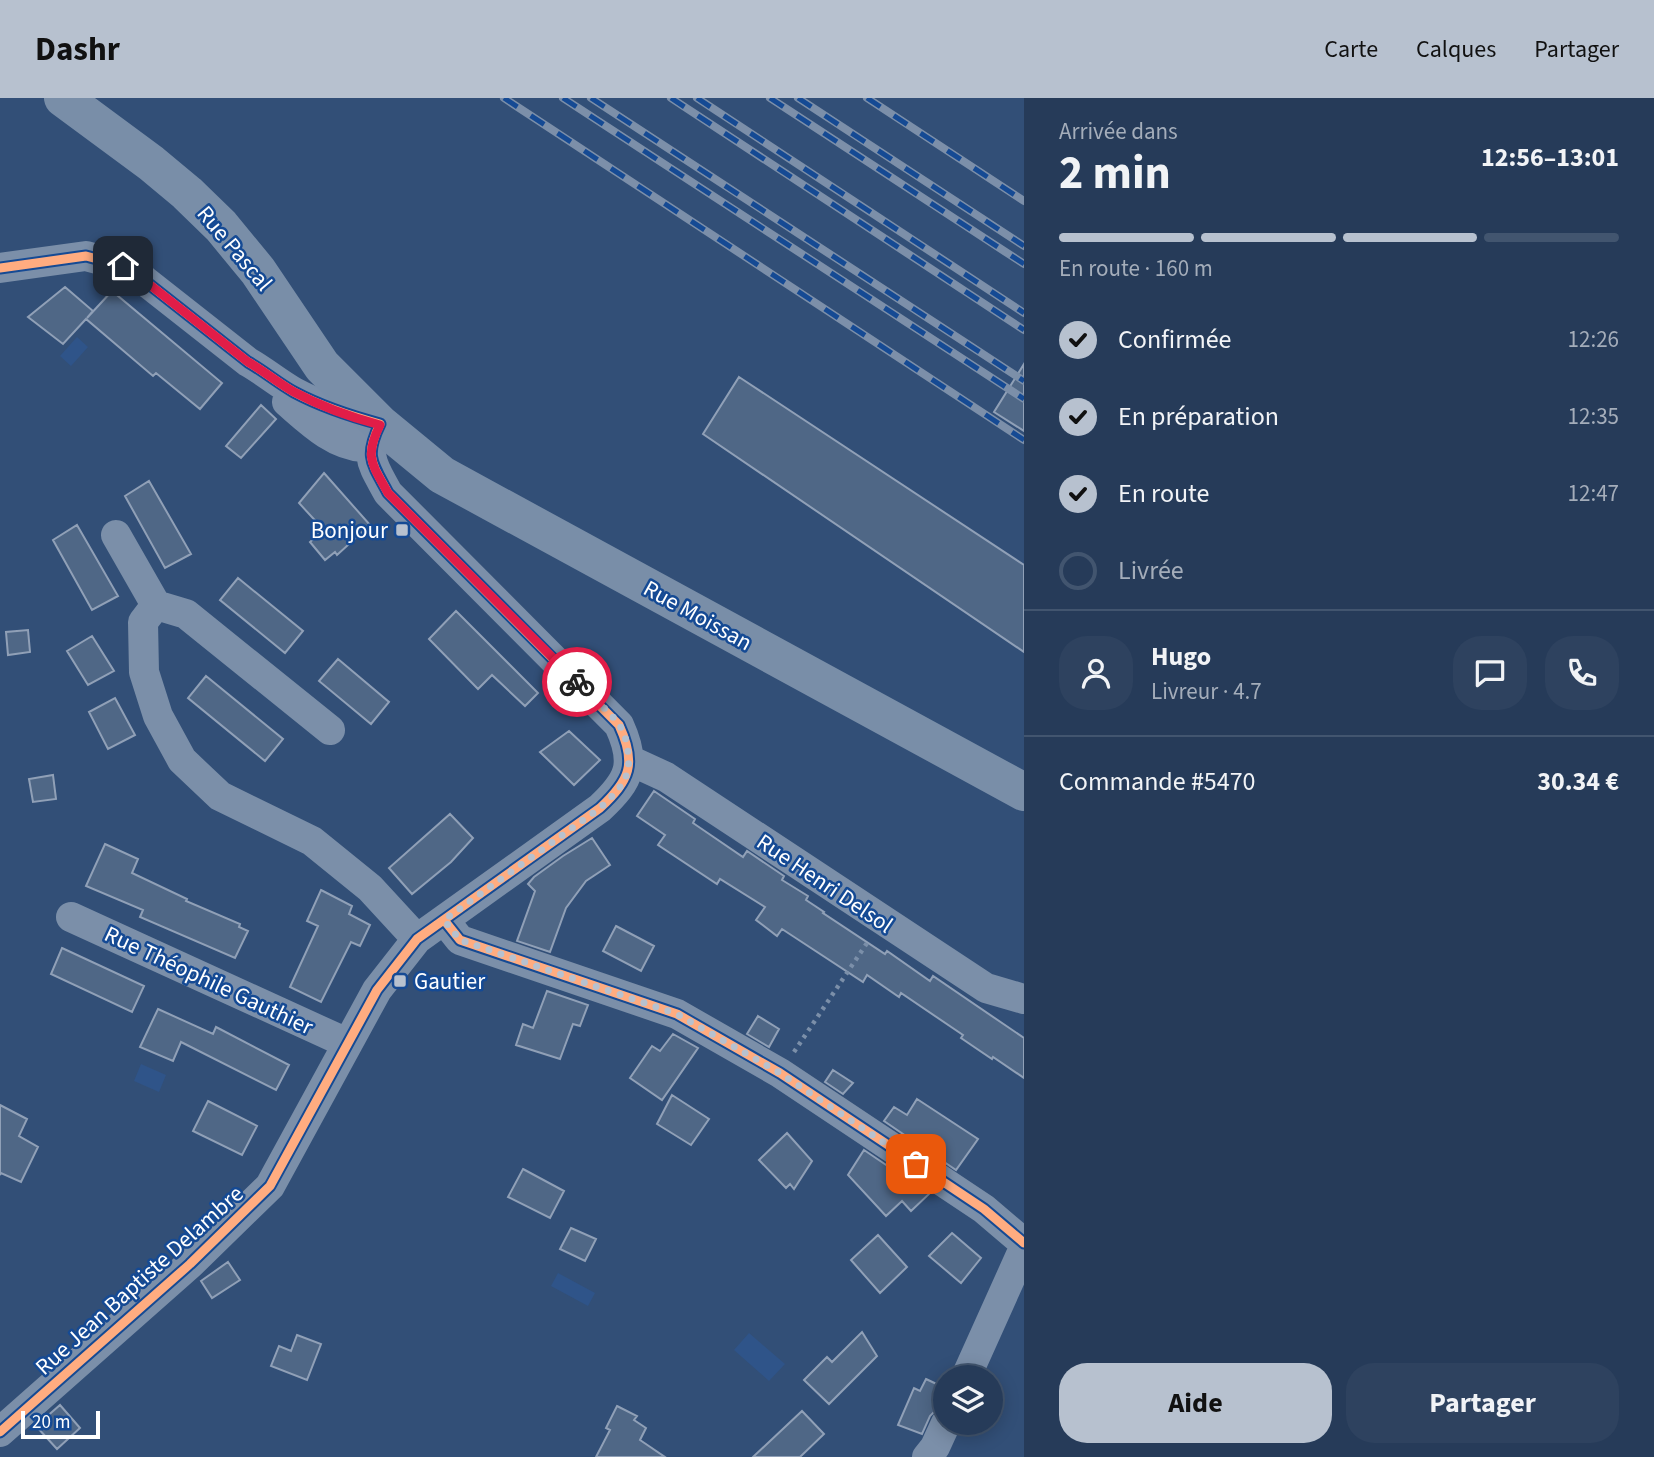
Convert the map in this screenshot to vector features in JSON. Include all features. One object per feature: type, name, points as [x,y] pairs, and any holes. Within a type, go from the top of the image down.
[{"type":"main road","name":"Rue Pascal","points":[[63,98],[151,163],[187,193],[220,226],[258,271],[322,366],[376,432]]},
{"type":"main road","name":"Rue Moissan","points":[[376,432],[442,475],[1024,792]]},
{"type":"street","points":[[0,268],[86,256],[123,266],[248,362],[290,390],[376,432],[372,464],[388,493],[620,725],[629,760]]},
{"type":"street","points":[[116,535],[156,605],[186,614],[330,730]]},
{"type":"street","points":[[156,605],[143,622],[144,673],[158,716],[182,760],[220,796],[312,841],[370,888],[417,939]]},
{"type":"street","name":"Rue Jean Baptiste Delambre","points":[[0,1432],[190,1264],[270,1186],[377,990],[417,939],[600,808],[617,793],[628,775],[629,760]]},
{"type":"street","name":"Rue Henri Delsol","points":[[629,760],[666,777],[986,988],[1024,999]]},
{"type":"street","name":"Rue Théophile Gauthier","points":[[71,917],[347,1043]]},
{"type":"street","points":[[444,920],[460,940],[677,1014],[780,1073],[984,1209],[1024,1246],[971,1365]]},
{"type":"street","points":[[927,1457],[940,1435]]},
{"type":"path","points":[[780,1073],[882,920]]},
{"type":"water","points":[[77,337],[88,347],[71,366],[60,356]]},
{"type":"water","points":[[141,1064],[166,1075],[159,1092],[134,1081]]},
{"type":"water","points":[[558,1273],[595,1293],[588,1306],[551,1286]]},
{"type":"water","points":[[749,1333],[785,1364],[769,1381],[734,1350]]},
{"type":"building","points":[[65,287],[93,311],[87,318],[112,291],[222,383],[200,409],[156,373],[153,376],[86,319],[63,344],[28,317]]},
{"type":"building","points":[[1024,364],[1024,431],[994,412]]},
{"type":"building","points":[[739,377],[1024,565],[1024,652],[703,434]]},
{"type":"building","points":[[261,405],[276,419],[241,458],[226,446]]},
{"type":"building","points":[[324,473],[370,525],[337,555],[335,552],[325,560],[310,542],[322,528],[299,503]]},
{"type":"building","points":[[149,481],[191,554],[165,568],[125,496]]},
{"type":"building","points":[[77,525],[118,596],[92,610],[53,540]]},
{"type":"building","points":[[238,578],[303,631],[285,653],[220,600]]},
{"type":"building","points":[[456,611],[538,693],[525,706],[492,675],[478,689],[429,639]]},
{"type":"building","points":[[28,630],[30,652],[8,655],[6,632]]},
{"type":"building","points":[[92,636],[114,671],[88,685],[67,651]]},
{"type":"building","points":[[338,659],[389,702],[371,724],[319,681]]},
{"type":"building","points":[[206,676],[283,739],[265,761],[188,698]]},
{"type":"building","points":[[115,698],[135,735],[108,749],[89,712]]},
{"type":"building","points":[[569,731],[600,760],[574,785],[540,752]]},
{"type":"building","points":[[53,775],[56,799],[33,802],[29,779]]},
{"type":"building","points":[[654,791],[695,819],[693,823],[743,857],[747,851],[784,876],[782,880],[808,896],[806,900],[823,913],[885,954],[887,951],[930,981],[933,976],[1024,1038],[1024,1078],[961,1038],[963,1035],[901,993],[899,997],[867,975],[863,982],[782,929],[777,936],[756,920],[765,907],[720,879],[717,884],[658,845],[665,835],[637,816]]},
{"type":"building","points":[[450,814],[473,838],[451,862],[412,894],[389,868]]},
{"type":"building","points":[[592,838],[610,865],[586,881],[566,908],[550,952],[517,941],[535,891],[528,884],[563,856]]},
{"type":"building","points":[[105,844],[138,859],[132,873],[187,899],[186,901],[240,924],[239,927],[248,931],[235,958],[140,917],[143,910],[86,886]]},
{"type":"building","points":[[321,890],[352,906],[349,914],[370,925],[360,946],[351,942],[321,1002],[290,987],[318,926],[307,921]]},
{"type":"building","points":[[616,926],[654,946],[641,971],[603,951]]},
{"type":"building","points":[[62,948],[144,986],[132,1012],[51,974]]},
{"type":"building","points":[[547,991],[588,1005],[580,1026],[573,1024],[560,1059],[516,1045],[523,1024],[533,1028]]},
{"type":"building","points":[[158,1009],[213,1034],[216,1027],[289,1065],[276,1090],[181,1042],[173,1061],[140,1047]]},
{"type":"building","points":[[758,1016],[779,1029],[769,1047],[747,1034]]},
{"type":"building","points":[[673,1034],[698,1048],[662,1100],[630,1078],[652,1046],[660,1051]]},
{"type":"building","points":[[833,1070],[853,1083],[843,1094],[825,1082]]},
{"type":"building","points":[[672,1095],[709,1119],[691,1145],[657,1124]]},
{"type":"building","points":[[917,1099],[978,1139],[956,1170],[884,1121],[894,1107],[907,1115]]},
{"type":"building","points":[[208,1101],[257,1126],[242,1155],[193,1131]]},
{"type":"building","points":[[0,1105],[27,1119],[19,1136],[38,1147],[21,1182],[1,1173],[0,1175]]},
{"type":"building","points":[[787,1133],[812,1161],[794,1189],[790,1184],[786,1188],[759,1160]]},
{"type":"building","points":[[864,1150],[929,1194],[911,1211],[902,1201],[886,1216],[848,1175]]},
{"type":"building","points":[[523,1169],[564,1191],[550,1218],[508,1197]]},
{"type":"building","points":[[571,1228],[596,1239],[585,1261],[560,1249]]},
{"type":"building","points":[[952,1233],[981,1258],[961,1283],[929,1256]]},
{"type":"building","points":[[878,1235],[907,1267],[880,1293],[851,1260]]},
{"type":"building","points":[[228,1262],[240,1280],[212,1298],[201,1281]]},
{"type":"building","points":[[862,1332],[877,1356],[829,1404],[804,1380],[827,1357],[832,1362]]},
{"type":"building","points":[[297,1335],[321,1344],[307,1380],[271,1366],[279,1346],[291,1351]]},
{"type":"building","points":[[926,1379],[933,1382],[933,1413],[922,1434],[898,1425],[914,1388],[920,1391]]},
{"type":"building","points":[[60,1405],[80,1428],[57,1449],[36,1426]]},
{"type":"building","points":[[617,1406],[637,1416],[634,1420],[646,1428],[640,1440],[665,1457],[596,1457],[610,1430],[606,1428]]},
{"type":"building","points":[[802,1411],[824,1434],[800,1457],[753,1457]]},
{"type":"railway","points":[[504,98],[1024,440]]},
{"type":"railway","points":[[563,98],[1024,399]]},
{"type":"railway","points":[[591,98],[1024,381]]},
{"type":"railway","points":[[671,98],[1024,330]]},
{"type":"railway","points":[[697,98],[1024,313]]},
{"type":"railway","points":[[770,98],[1024,264]]},
{"type":"railway","points":[[798,98],[1024,246]]},
{"type":"railway","points":[[867,98],[1024,201]]},
{"type":"cycle path","points":[[0,268],[86,256],[123,266],[248,362],[288,388],[326,407],[380,424],[371,452],[374,467],[388,493],[619,725],[629,761],[624,780],[600,808],[417,939],[377,990],[270,1186],[190,1264],[0,1432]]},
{"type":"cycle path","points":[[444,920],[460,940],[677,1014],[780,1073],[984,1209],[1024,1243]]},
{"type":"way so far","points":[[577,682],[620,725],[626,740],[628,775],[617,793],[600,808],[444,920],[460,940],[677,1014],[780,1073],[916,1164]]},
{"type":"place","name":"Bonjour","points":[[402,530]]},
{"type":"place","name":"Gautier","points":[[400,981]]},
{"type":"route","points":[[123,266],[248,362],[290,390],[346,416],[380,425],[372,440],[372,464],[388,493],[577,682]]}]
